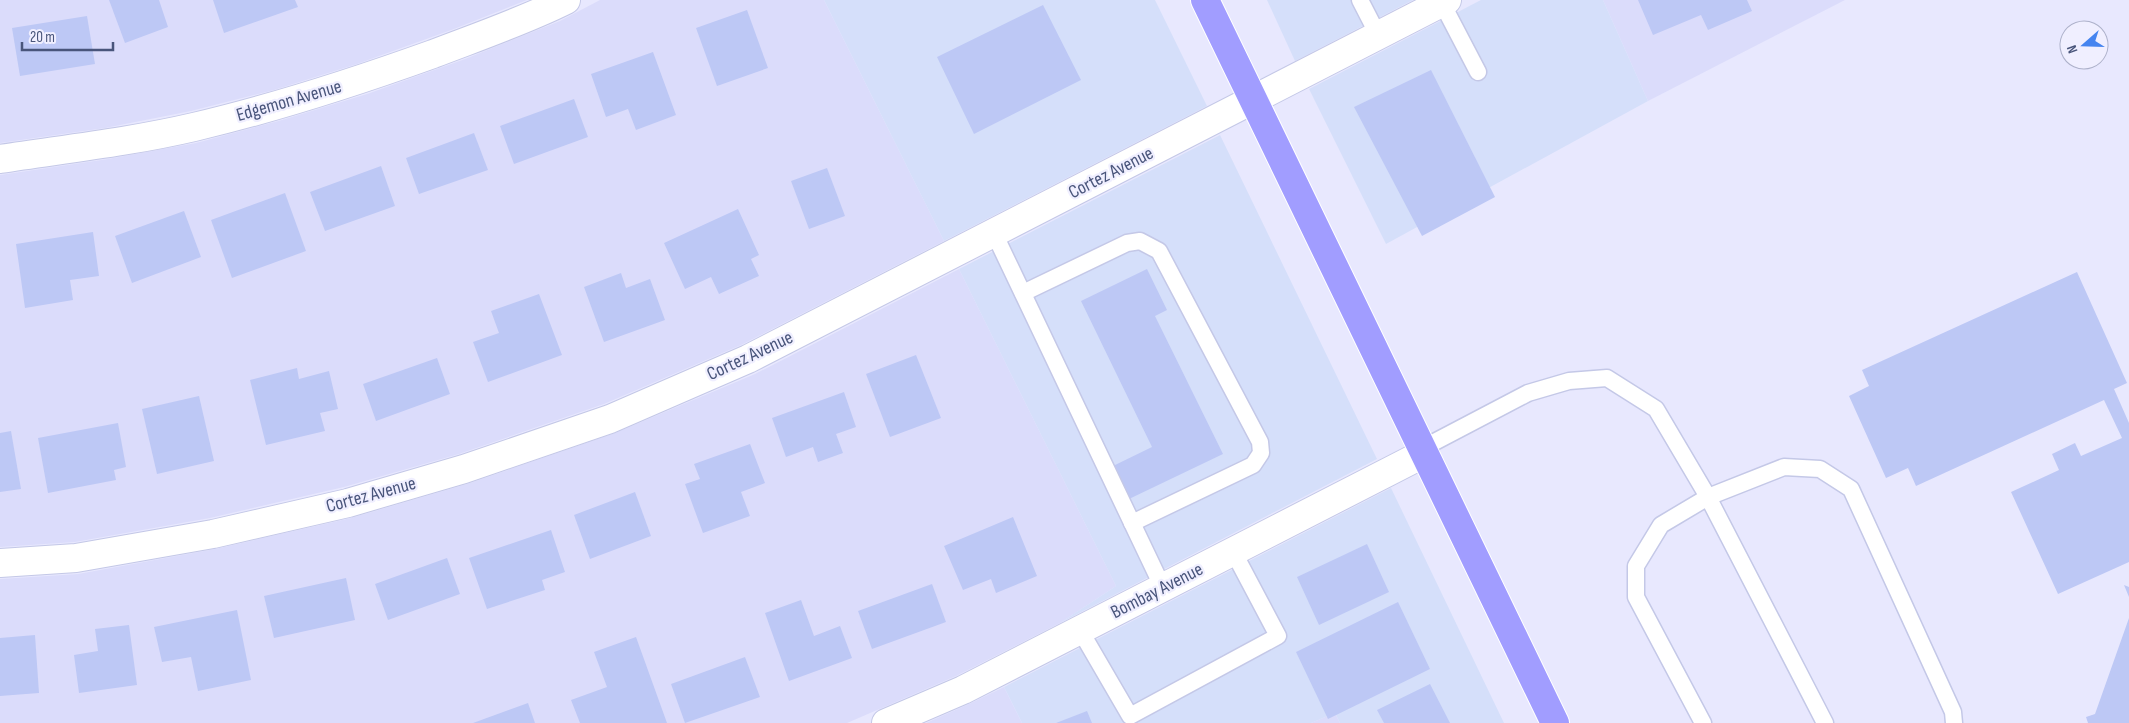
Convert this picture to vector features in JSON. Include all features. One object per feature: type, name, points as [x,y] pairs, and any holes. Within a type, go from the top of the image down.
[{"type":"main road","points":[[1205,0],[1555,723]]},
{"type":"street","name":"Edgemon Avenue","points":[[0,159],[107,144],[184,129],[278,105],[406,63],[566,0]]},
{"type":"street","name":"Cortez Avenue","points":[[0,563],[76,558],[213,534],[348,503],[464,469],[610,419],[748,359],[1444,1]]},
{"type":"street","name":"Bombay Avenue","points":[[886,723],[963,690],[1163,588],[1424,450]]},
{"type":"lane","points":[[1360,0],[1378,35]]},
{"type":"lane","points":[[1444,1],[1478,72]]},
{"type":"lane","points":[[994,233],[1163,588]]},
{"type":"lane","points":[[1023,294],[1127,243],[1140,241],[1159,251],[1260,442],[1261,453],[1253,465],[1132,522]]},
{"type":"lane","points":[[1424,450],[1528,393],[1569,382],[1607,378],[1656,409],[1708,497],[1825,723]]},
{"type":"lane","points":[[1703,723],[1636,597],[1636,566],[1661,525],[1708,497],[1784,467],[1820,469],[1851,489],[1953,712],[1954,723]]},
{"type":"lane","points":[[1080,630],[1130,716],[1278,636],[1233,551]]},
{"type":"shaded area","points":[[0,0],[527,0],[357,64],[274,90],[191,111],[105,128],[0,143]]},
{"type":"shaded area","points":[[600,0],[824,0],[944,241],[741,345],[604,404],[459,454],[344,487],[210,518],[75,542],[0,547],[0,175],[108,159],[196,143],[282,120],[367,94],[465,59],[560,21]]},
{"type":"shaded area","points":[[824,0],[1155,0],[1207,106],[944,241]]},
{"type":"shaded area","points":[[1267,0],[1413,0],[1295,61]]},
{"type":"shaded area","points":[[1481,0],[1603,0],[1648,101],[1386,244],[1309,89]]},
{"type":"shaded area","points":[[1603,0],[1845,0],[1648,101]]},
{"type":"shaded area","points":[[1220,135],[1377,459],[1060,623],[1116,586],[959,269]]},
{"type":"shaded area","points":[[959,269],[1116,586],[1060,623],[956,676],[847,723],[0,723],[0,579],[78,574],[215,549],[351,518],[467,484],[615,433],[755,374]]},
{"type":"shaded area","points":[[1391,488],[1504,723],[1340,723],[1335,713],[1311,723],[1022,723],[1004,687]]},
{"type":"shaded area","points":[[1004,687],[1022,723],[926,723],[969,704]]},
{"type":"shaded area","points":[[1335,713],[1340,723],[1311,723]]},
{"type":"building","points":[[109,0],[159,0],[168,27],[125,43]]},
{"type":"building","points":[[213,0],[295,0],[298,7],[224,33]]},
{"type":"building","points":[[1638,0],[1747,0],[1752,11],[1708,30],[1701,15],[1653,35]]},
{"type":"building","points":[[1043,5],[1081,80],[974,134],[937,57]]},
{"type":"building","points":[[747,10],[768,68],[717,86],[696,28]]},
{"type":"building","points":[[87,16],[95,64],[20,76],[12,28]]},
{"type":"building","points":[[653,52],[676,115],[636,130],[628,109],[606,117],[591,74]]},
{"type":"building","points":[[1431,70],[1495,197],[1422,236],[1354,107]]},
{"type":"building","points":[[574,99],[588,137],[514,164],[500,126]]},
{"type":"building","points":[[474,133],[488,170],[419,194],[406,158]]},
{"type":"building","points":[[381,166],[395,206],[325,231],[310,192]]},
{"type":"building","points":[[827,168],[845,216],[809,229],[791,181]]},
{"type":"building","points":[[285,193],[306,251],[232,278],[211,220]]},
{"type":"building","points":[[738,209],[759,255],[751,259],[759,276],[719,294],[711,277],[685,289],[664,243]]},
{"type":"building","points":[[184,211],[201,257],[132,283],[115,236]]},
{"type":"building","points":[[93,232],[99,276],[70,280],[73,300],[25,308],[16,244]]},
{"type":"building","points":[[1147,269],[1167,310],[1155,316],[1223,454],[1129,499],[1113,466],[1152,447],[1081,301]]},
{"type":"building","points":[[2077,272],[2127,383],[2114,389],[2129,423],[2129,562],[2058,594],[2011,492],[2059,470],[2052,454],[2075,443],[2081,456],[2122,438],[2104,400],[1916,486],[1908,468],[1886,478],[1849,396],[1869,386],[1862,370]]},
{"type":"building","points":[[621,273],[626,288],[650,279],[665,320],[604,342],[584,287]]},
{"type":"building","points":[[539,294],[562,355],[488,382],[473,342],[499,333],[491,311]]},
{"type":"building","points":[[916,355],[941,418],[890,437],[866,374]]},
{"type":"building","points":[[437,358],[450,394],[376,421],[363,384]]},
{"type":"building","points":[[297,368],[299,379],[329,371],[338,409],[320,413],[325,431],[266,445],[250,380]]},
{"type":"building","points":[[844,392],[856,427],[836,434],[843,453],[818,462],[813,447],[786,457],[772,418]]},
{"type":"building","points":[[199,396],[214,461],[157,474],[142,409]]},
{"type":"building","points":[[118,423],[126,467],[114,470],[116,480],[48,493],[38,438]]},
{"type":"building","points":[[11,431],[21,489],[0,492],[0,433]]},
{"type":"building","points":[[750,444],[765,483],[741,492],[750,516],[703,533],[685,484],[700,479],[694,464]]},
{"type":"building","points":[[635,492],[651,536],[590,559],[574,515]]},
{"type":"building","points":[[1013,517],[1037,576],[996,593],[991,579],[963,590],[944,546]]},
{"type":"building","points":[[551,530],[565,572],[542,580],[545,590],[487,609],[469,558]]},
{"type":"building","points":[[1367,544],[1389,592],[1319,625],[1297,577]]},
{"type":"building","points":[[447,558],[460,594],[388,620],[375,584]]},
{"type":"building","points":[[346,578],[355,620],[274,638],[264,596]]},
{"type":"building","points":[[932,584],[946,622],[872,649],[858,611]]},
{"type":"building","points":[[2124,585],[2129,587],[2129,597]]},
{"type":"building","points":[[801,600],[814,636],[840,626],[852,658],[789,681],[765,613]]},
{"type":"building","points":[[1398,602],[1430,669],[1328,719],[1296,652]]},
{"type":"building","points":[[237,610],[251,680],[198,691],[191,657],[162,662],[154,627]]},
{"type":"building","points":[[2129,618],[2129,723],[2088,723],[2086,717],[2095,714]]},
{"type":"building","points":[[129,625],[137,685],[79,693],[74,655],[98,651],[95,629]]},
{"type":"building","points":[[35,635],[39,693],[0,696],[0,638]]},
{"type":"building","points":[[636,637],[667,723],[580,723],[571,700],[607,687],[594,652]]},
{"type":"building","points":[[745,657],[760,697],[685,723],[671,684]]},
{"type":"building","points":[[1430,684],[1450,723],[1384,723],[1377,710]]},
{"type":"building","points":[[528,703],[535,723],[473,723]]},
{"type":"building","points":[[1087,711],[1092,723],[1056,723]]}]
